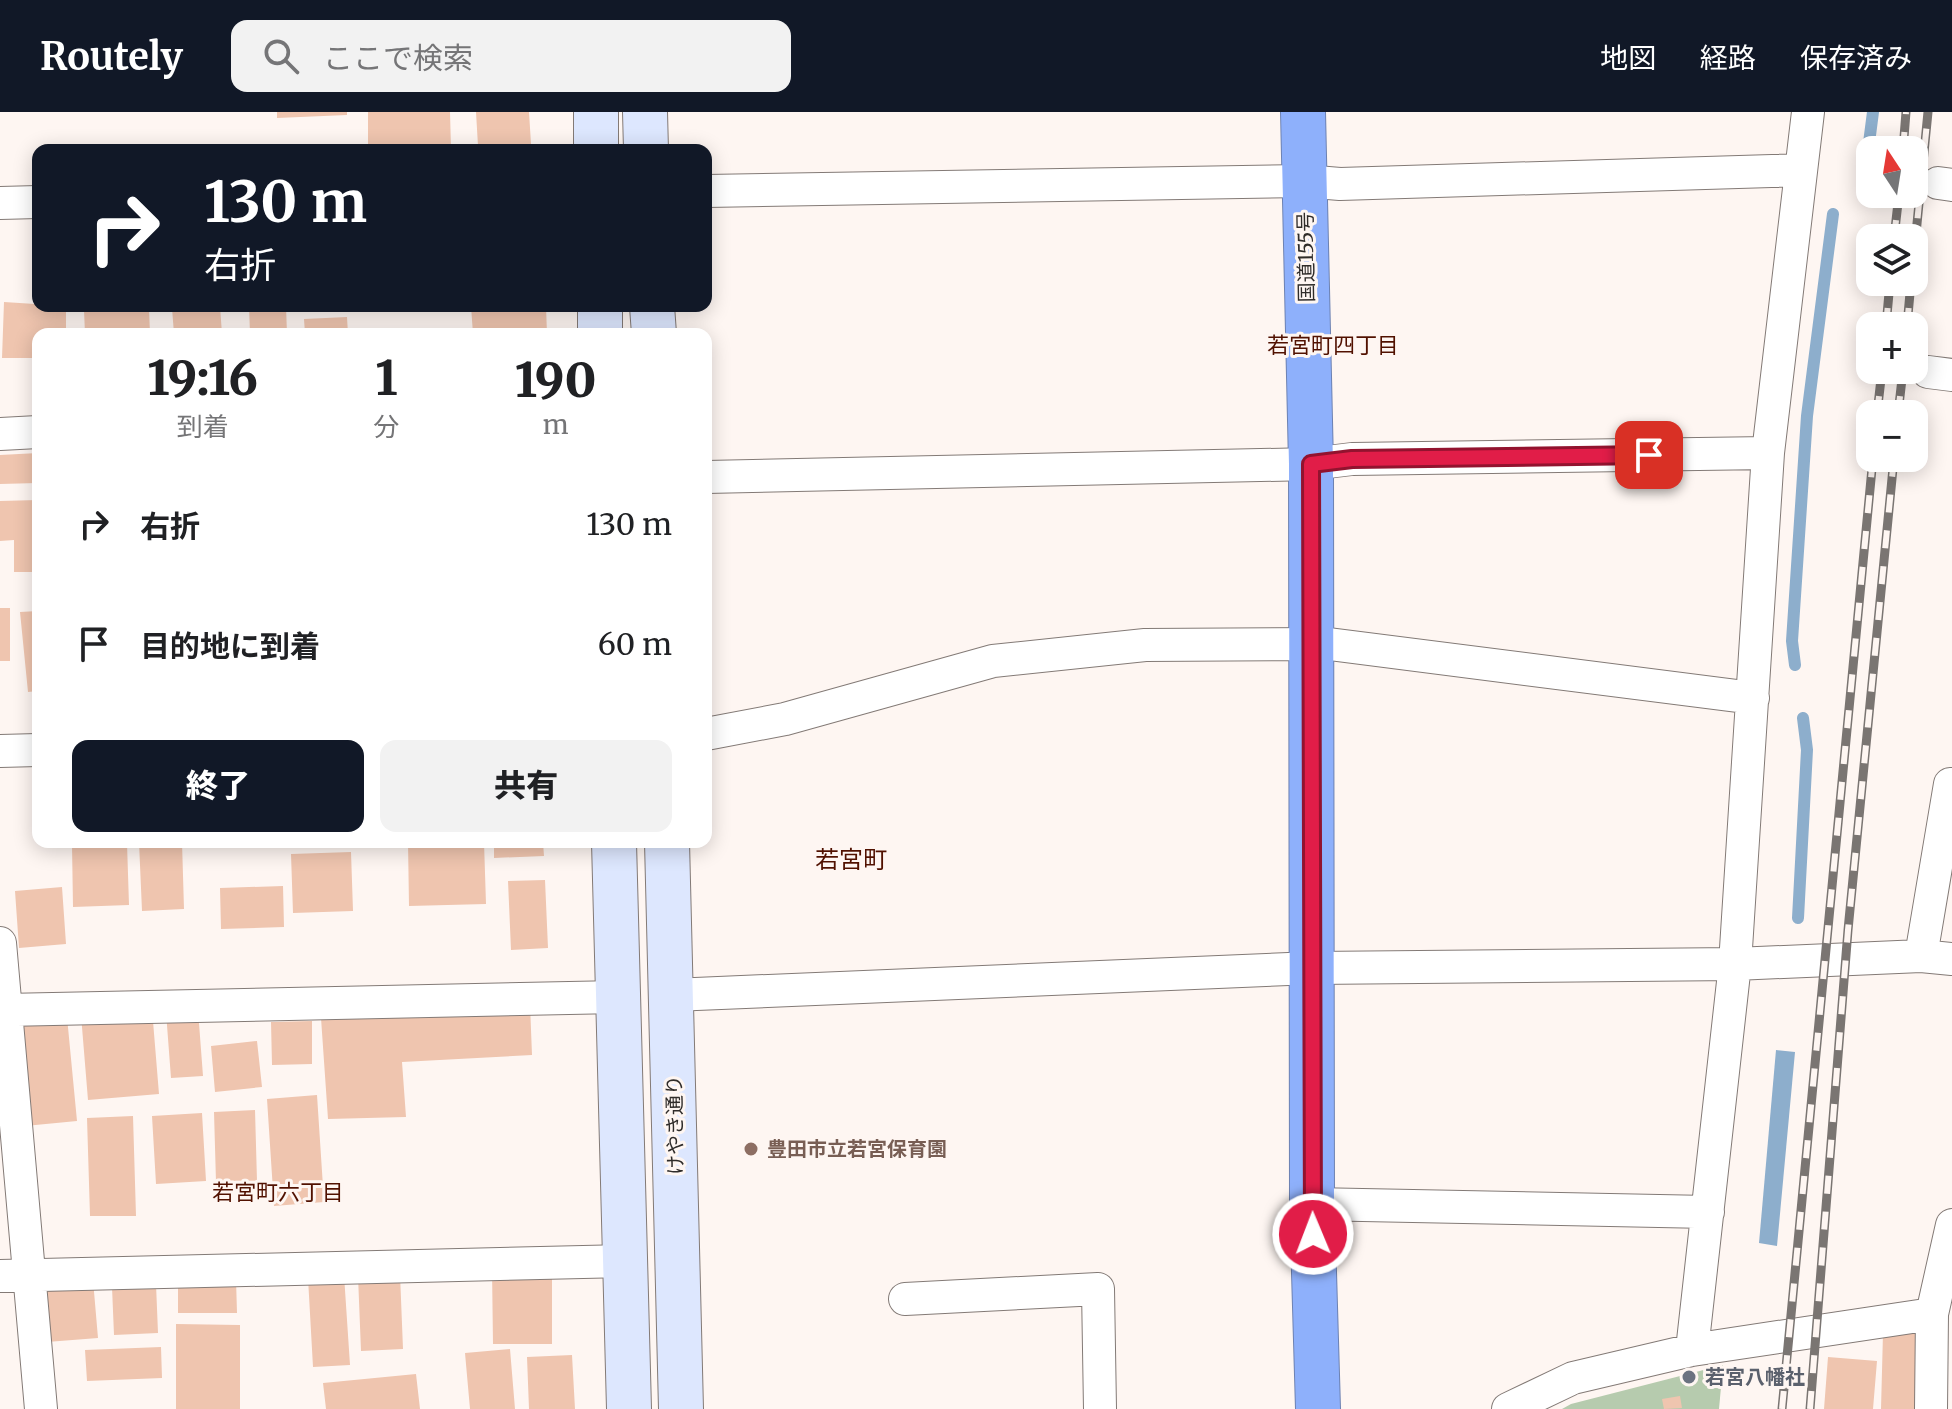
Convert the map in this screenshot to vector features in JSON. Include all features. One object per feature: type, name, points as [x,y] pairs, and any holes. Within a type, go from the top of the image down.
[{"type":"highway","name":"国道155号","points":[[1303,112],[1311,464],[1312,1204],[1318,1409]]},
{"type":"street","points":[[596,112],[596,144]]},
{"type":"street","points":[[645,112],[646,144]]},
{"type":"street","points":[[1692,1350],[1735,964],[1768,453],[1808,112]]},
{"type":"street","points":[[712,191],[1304,181],[1340,184],[1801,170]]},
{"type":"street","points":[[0,203],[32,202]]},
{"type":"street","points":[[0,434],[32,432]]},
{"type":"street","points":[[712,477],[1311,464],[1352,459],[1768,453]]},
{"type":"street","points":[[712,733],[785,719],[993,661],[1145,645],[1329,644],[1753,698]]},
{"type":"street","points":[[0,751],[32,750]]},
{"type":"street","points":[[672,995],[1313,968],[1735,964],[1936,958],[1950,784]]},
{"type":"street","points":[[614,848],[629,1409]]},
{"type":"street","name":"けやき通り","points":[[667,848],[681,1409]]},
{"type":"street","points":[[0,943],[14,1276],[41,1409]]},
{"type":"street","points":[[5,1010],[618,997]]},
{"type":"street","points":[[1312,1204],[1708,1212]]},
{"type":"street","points":[[1931,1409],[1932,1314],[1952,1225]]},
{"type":"street","points":[[14,1276],[626,1261]]},
{"type":"street","points":[[905,1299],[1098,1289],[1100,1409]]},
{"type":"street","points":[[1508,1409],[1573,1378],[1692,1350],[1932,1314]]},
{"type":"green space","name":"若宮八幡社","points":[[1723,1365],[1719,1409],[1562,1409],[1571,1404]]},
{"type":"water","points":[[1776,1050],[1795,1052],[1777,1246],[1759,1243]]},
{"type":"building","points":[[277,112],[347,112],[347,115],[277,118]]},
{"type":"building","points":[[368,112],[450,112],[451,144],[368,144]]},
{"type":"building","points":[[476,112],[529,112],[531,144],[478,144]]},
{"type":"building","points":[[4,302],[32,304],[32,312],[66,312],[66,328],[32,328],[32,358],[2,358]]},
{"type":"building","points":[[84,312],[149,312],[150,328],[85,328]]},
{"type":"building","points":[[172,312],[220,312],[222,328],[174,328]]},
{"type":"building","points":[[249,312],[286,312],[287,328],[250,328]]},
{"type":"building","points":[[471,312],[546,312],[547,328],[473,328]]},
{"type":"building","points":[[347,317],[348,328],[305,328],[304,319]]},
{"type":"building","points":[[32,453],[32,483],[0,484],[0,455]]},
{"type":"building","points":[[32,500],[32,572],[14,572],[14,540],[0,541],[0,501]]},
{"type":"building","points":[[0,608],[10,608],[10,661],[0,661]]},
{"type":"building","points":[[32,611],[32,692],[28,692],[20,612]]},
{"type":"building","points":[[72,848],[127,848],[129,905],[73,907]]},
{"type":"building","points":[[139,848],[182,848],[184,909],[142,911]]},
{"type":"building","points":[[408,848],[484,848],[486,904],[409,906]]},
{"type":"building","points":[[494,848],[543,848],[544,856],[494,858]]},
{"type":"building","points":[[351,852],[353,911],[293,913],[291,854]]},
{"type":"building","points":[[545,880],[548,948],[511,950],[508,881]]},
{"type":"building","points":[[283,886],[284,927],[221,929],[220,888]]},
{"type":"building","points":[[62,887],[66,944],[19,948],[15,891]]},
{"type":"building","points":[[530,1004],[532,1055],[402,1062],[406,1117],[328,1119],[321,1018]]},
{"type":"building","points":[[152,1009],[159,1094],[88,1100],[81,1015]]},
{"type":"building","points":[[198,1010],[203,1076],[171,1078],[166,1012]]},
{"type":"building","points":[[67,1017],[77,1121],[25,1126],[15,1021]]},
{"type":"building","points":[[312,1021],[312,1064],[272,1065],[271,1022]]},
{"type":"building","points":[[257,1041],[262,1087],[215,1092],[211,1046]]},
{"type":"building","points":[[317,1095],[324,1202],[274,1206],[267,1099]]},
{"type":"building","points":[[255,1110],[257,1181],[216,1182],[214,1112]]},
{"type":"building","points":[[202,1113],[206,1181],[156,1184],[152,1116]]},
{"type":"building","points":[[133,1116],[136,1216],[90,1216],[87,1118]]},
{"type":"building","points":[[492,1268],[552,1268],[552,1344],[493,1344]]},
{"type":"building","points":[[400,1274],[403,1349],[361,1351],[358,1276]]},
{"type":"building","points":[[344,1275],[350,1365],[313,1367],[308,1278]]},
{"type":"building","points":[[236,1279],[237,1313],[178,1313],[178,1280]]},
{"type":"building","points":[[93,1280],[98,1338],[47,1342],[42,1284]]},
{"type":"building","points":[[156,1284],[158,1333],[114,1335],[112,1287]]},
{"type":"building","points":[[176,1324],[240,1325],[240,1409],[176,1409]]},
{"type":"building","points":[[1883,1333],[1916,1334],[1915,1409],[1881,1409]]},
{"type":"building","points":[[161,1347],[162,1378],[87,1381],[85,1350]]},
{"type":"building","points":[[510,1349],[515,1409],[470,1409],[465,1353]]},
{"type":"building","points":[[572,1355],[575,1409],[529,1409],[527,1357]]},
{"type":"building","points":[[1828,1357],[1877,1361],[1873,1409],[1824,1409]]},
{"type":"building","points":[[416,1374],[420,1409],[326,1409],[323,1383]]},
{"type":"building","points":[[1680,1396],[1682,1408],[1664,1409],[1662,1399]]},
{"type":"waterway","points":[[1870,136],[1873,112]]},
{"type":"waterway","points":[[1795,665],[1792,641],[1807,416],[1833,214]]},
{"type":"waterway","points":[[1798,918],[1807,750],[1803,718]]},
{"type":"railway","points":[[1904,136],[1906,112]]},
{"type":"railway","points":[[1917,224],[1928,112]]},
{"type":"railway","points":[[1896,224],[1897,208]]},
{"type":"railway","points":[[1887,312],[1889,296]]},
{"type":"railway","points":[[1908,312],[1910,296]]},
{"type":"railway","points":[[1879,400],[1880,384]]},
{"type":"railway","points":[[1900,400],[1901,384]]},
{"type":"railway","points":[[1782,1409],[1872,472]]},
{"type":"railway","points":[[1810,1409],[1848,930],[1893,472]]},
{"type":"place","name":"豊田市立若宮保育園","points":[[751,1149]]},
{"type":"place","name":"若宮八幡社","points":[[1689,1377]]},
{"type":"district","name":"若宮町四丁目","points":[[1333,345]]},
{"type":"district","name":"若宮町","points":[[851,860]]},
{"type":"district","name":"若宮町六丁目","points":[[278,1192]]},
{"type":"route","points":[[1313,1234],[1311,464],[1352,459],[1649,455]]}]
